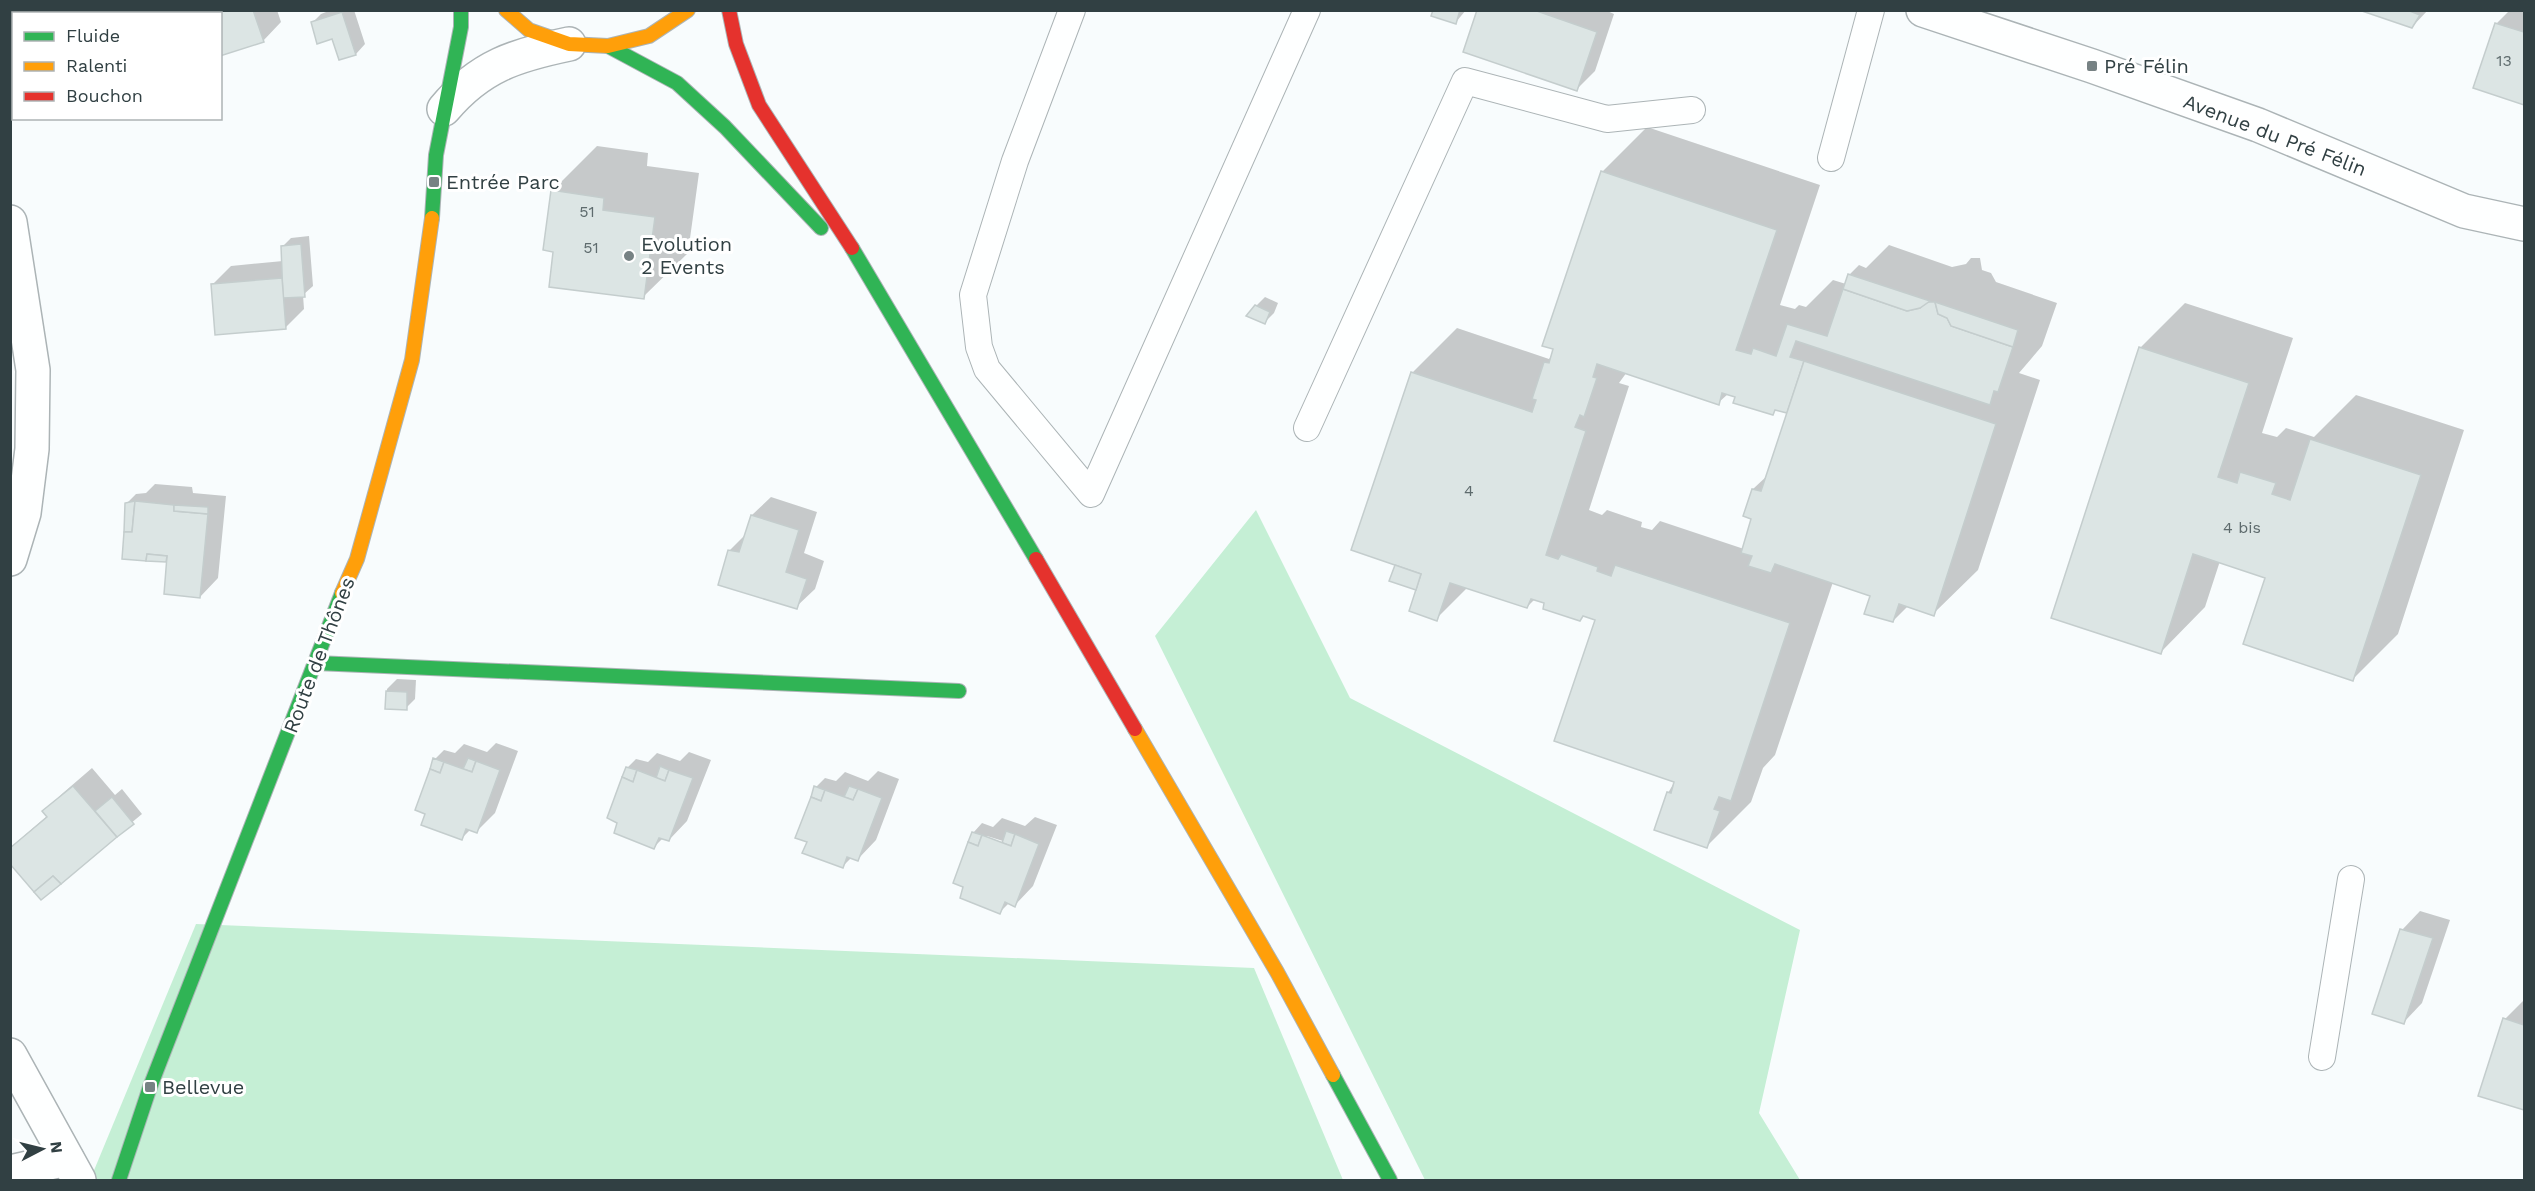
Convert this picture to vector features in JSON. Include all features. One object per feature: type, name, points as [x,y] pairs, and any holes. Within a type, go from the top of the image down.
[{"type":"main road","name":"Route de Thônes","points":[[119,1180],[150,1087],[357,560],[412,360],[430,241],[436,155],[461,27],[461,10]]},
{"type":"main road","points":[[506,10],[530,30],[568,44],[608,45],[649,36],[688,10]]},
{"type":"main road","points":[[729,10],[736,44],[759,105],[876,286],[1277,972],[1390,1180]]},
{"type":"main road","points":[[608,45],[677,83],[725,127],[876,286]]},
{"type":"main road","points":[[316,663],[959,691]]},
{"type":"street","name":"Avenue du Pré Félin","points":[[1923,10],[2092,66],[2258,125],[2464,210],[2524,224]]},
{"type":"street","points":[[444,109],[461,88],[492,67],[522,54],[568,44]]},
{"type":"street","points":[[10,222],[33,370],[32,449],[24,513],[10,559]]},
{"type":"street","points":[[10,1054],[73,1170],[10,1172]]},
{"type":"lane","points":[[1072,10],[1015,161],[972,295],[979,347],[987,369],[1091,494],[1307,10]]},
{"type":"lane","points":[[1831,158],[1870,10]]},
{"type":"lane","points":[[1306,428],[1465,81],[1607,119],[1692,110]]},
{"type":"lane","points":[[2322,1057],[2351,879]]},
{"type":"green space","points":[[1256,510],[1350,698],[1800,930],[1759,1113],[1800,1180],[1425,1180],[1155,636]]},
{"type":"green space","points":[[196,924],[1254,968],[1343,1180],[90,1180]]},
{"type":"building","points":[[10,10],[25,10],[26,12],[12,12],[12,38],[10,39]]},
{"type":"building","points":[[194,10],[253,10],[264,42],[222,55],[222,12],[190,12]]},
{"type":"building","points":[[1433,10],[1460,10],[1456,24],[1431,16]]},
{"type":"building","points":[[1477,10],[1534,10],[1597,32],[1577,91],[1463,52]]},
{"type":"building","points":[[2359,10],[2407,10],[2420,15],[2412,28]]},
{"type":"building","points":[[342,12],[356,55],[339,60],[332,39],[317,44],[311,22]]},
{"type":"building","points":[[2495,23],[2524,32],[2524,105],[2473,88]]},
{"type":"building","points":[[1601,171],[1777,230],[1736,350],[1751,354],[1753,348],[1776,356],[1787,324],[1827,336],[1843,289],[1907,311],[1920,308],[1925,302],[1935,302],[1938,314],[1947,318],[1951,326],[2013,347],[1998,392],[1994,391],[1990,405],[1796,341],[1790,357],[1804,361],[1787,413],[1775,410],[1773,415],[1733,403],[1735,397],[1722,393],[1719,405],[1597,364],[1593,377],[1597,378],[1584,417],[1580,415],[1575,427],[1586,431],[1546,555],[1558,559],[1561,554],[1598,567],[1597,571],[1611,576],[1615,565],[1790,623],[1731,801],[1719,797],[1714,809],[1720,811],[1707,848],[1654,830],[1667,792],[1671,793],[1674,782],[1554,741],[1595,620],[1583,616],[1580,621],[1543,609],[1544,603],[1531,599],[1527,608],[1450,583],[1437,621],[1409,611],[1421,574],[1351,550],[1411,372],[1532,412],[1536,400],[1532,399],[1544,362],[1549,363],[1553,349],[1542,346]]},
{"type":"building","points":[[551,190],[604,198],[603,210],[655,217],[644,299],[549,287],[553,252],[543,250]]},
{"type":"building","points":[[301,244],[305,297],[283,298],[281,246]]},
{"type":"building","points":[[1848,274],[1930,301],[1920,308],[1907,311],[1843,289]]},
{"type":"building","points":[[282,278],[286,329],[215,335],[211,284]]},
{"type":"building","points":[[1935,302],[2018,330],[2013,347],[1951,326],[1947,318],[1938,314]]},
{"type":"building","points":[[1255,305],[1270,312],[1265,324],[1246,316]]},
{"type":"building","points":[[2139,347],[2249,383],[2218,477],[2237,483],[2240,472],[2276,483],[2272,494],[2290,500],[2310,439],[2421,475],[2353,681],[2243,644],[2265,578],[2193,554],[2161,654],[2051,618]]},
{"type":"building","points":[[1804,361],[1996,424],[1934,616],[1899,604],[1893,622],[1864,614],[1870,596],[1775,564],[1771,573],[1748,566],[1752,556],[1741,553],[1751,519],[1743,516],[1752,489],[1761,491]]},
{"type":"building","points":[[135,501],[132,532],[124,532],[125,503]]},
{"type":"building","points":[[135,501],[174,505],[174,511],[208,514],[200,598],[164,594],[167,556],[147,554],[146,561],[122,559],[124,532],[132,532]]},
{"type":"building","points":[[174,505],[208,507],[208,514],[174,511]]},
{"type":"building","points":[[751,515],[799,530],[786,572],[807,579],[797,609],[718,585],[728,550],[739,552]]},
{"type":"building","points":[[147,554],[167,556],[166,562],[146,561]]},
{"type":"building","points":[[1395,565],[1421,574],[1416,590],[1389,581]]},
{"type":"building","points":[[386,691],[407,692],[407,710],[385,709]]},
{"type":"building","points":[[433,758],[444,762],[440,773],[430,769]]},
{"type":"building","points":[[468,758],[476,761],[472,772],[463,769]]},
{"type":"building","points":[[476,761],[500,770],[477,833],[466,829],[462,840],[421,825],[425,814],[415,810],[430,769],[440,773],[444,762],[472,772]]},
{"type":"building","points":[[660,766],[669,770],[665,781],[656,778]]},
{"type":"building","points":[[626,767],[637,770],[633,782],[622,777]]},
{"type":"building","points":[[637,770],[665,781],[669,770],[693,778],[669,841],[659,838],[654,849],[614,833],[617,823],[607,818],[622,777],[633,782]]},
{"type":"building","points":[[73,786],[117,837],[61,884],[53,876],[34,892],[10,864],[10,848],[47,817],[42,811]]},
{"type":"building","points":[[814,786],[825,790],[821,801],[811,797]]},
{"type":"building","points":[[849,786],[858,789],[853,800],[844,797]]},
{"type":"building","points":[[858,789],[882,798],[858,861],[847,857],[843,868],[802,853],[807,842],[795,838],[811,797],[821,801],[825,790],[853,800]]},
{"type":"building","points":[[112,797],[134,824],[117,837],[95,811]]},
{"type":"building","points":[[1006,831],[1015,834],[1011,846],[1002,843]]},
{"type":"building","points":[[972,832],[982,835],[978,846],[968,842]]},
{"type":"building","points":[[1015,834],[1039,844],[1015,907],[1005,902],[1000,914],[960,898],[963,887],[953,883],[968,842],[978,846],[982,835],[1011,846]]},
{"type":"building","points":[[53,876],[61,884],[41,900],[34,892]]},
{"type":"building","points":[[2400,929],[2433,938],[2404,1024],[2372,1014]]},
{"type":"building","points":[[2503,1018],[2524,1025],[2524,1110],[2478,1096]]},
{"type":"traffic: fast","points":[[432,218],[436,155],[461,27],[461,10]]},
{"type":"traffic: fast","points":[[608,46],[677,83],[725,127],[821,228]]},
{"type":"traffic: fast","points":[[852,248],[1036,559]]},
{"type":"traffic: fast","points":[[119,1180],[150,1087],[342,593]]},
{"type":"traffic: fast","points":[[316,663],[959,691]]},
{"type":"traffic: fast","points":[[1333,1075],[1390,1180]]},
{"type":"traffic: slow","points":[[506,10],[529,30],[569,44],[608,46],[649,36],[688,10]]},
{"type":"traffic: slow","points":[[342,593],[357,559],[412,360],[432,218]]},
{"type":"traffic: slow","points":[[1135,729],[1277,972],[1333,1075]]},
{"type":"traffic: jam","points":[[729,10],[736,44],[759,105],[852,248]]},
{"type":"traffic: jam","points":[[1036,559],[1135,729]]},
{"type":"place","name":"Pré Félin","points":[[2092,66]]},
{"type":"place","name":"Entrée Parc","points":[[434,182]]},
{"type":"place","name":"Evolution 2 Events","points":[[629,256]]},
{"type":"place","name":"Bellevue","points":[[150,1087]]}]
